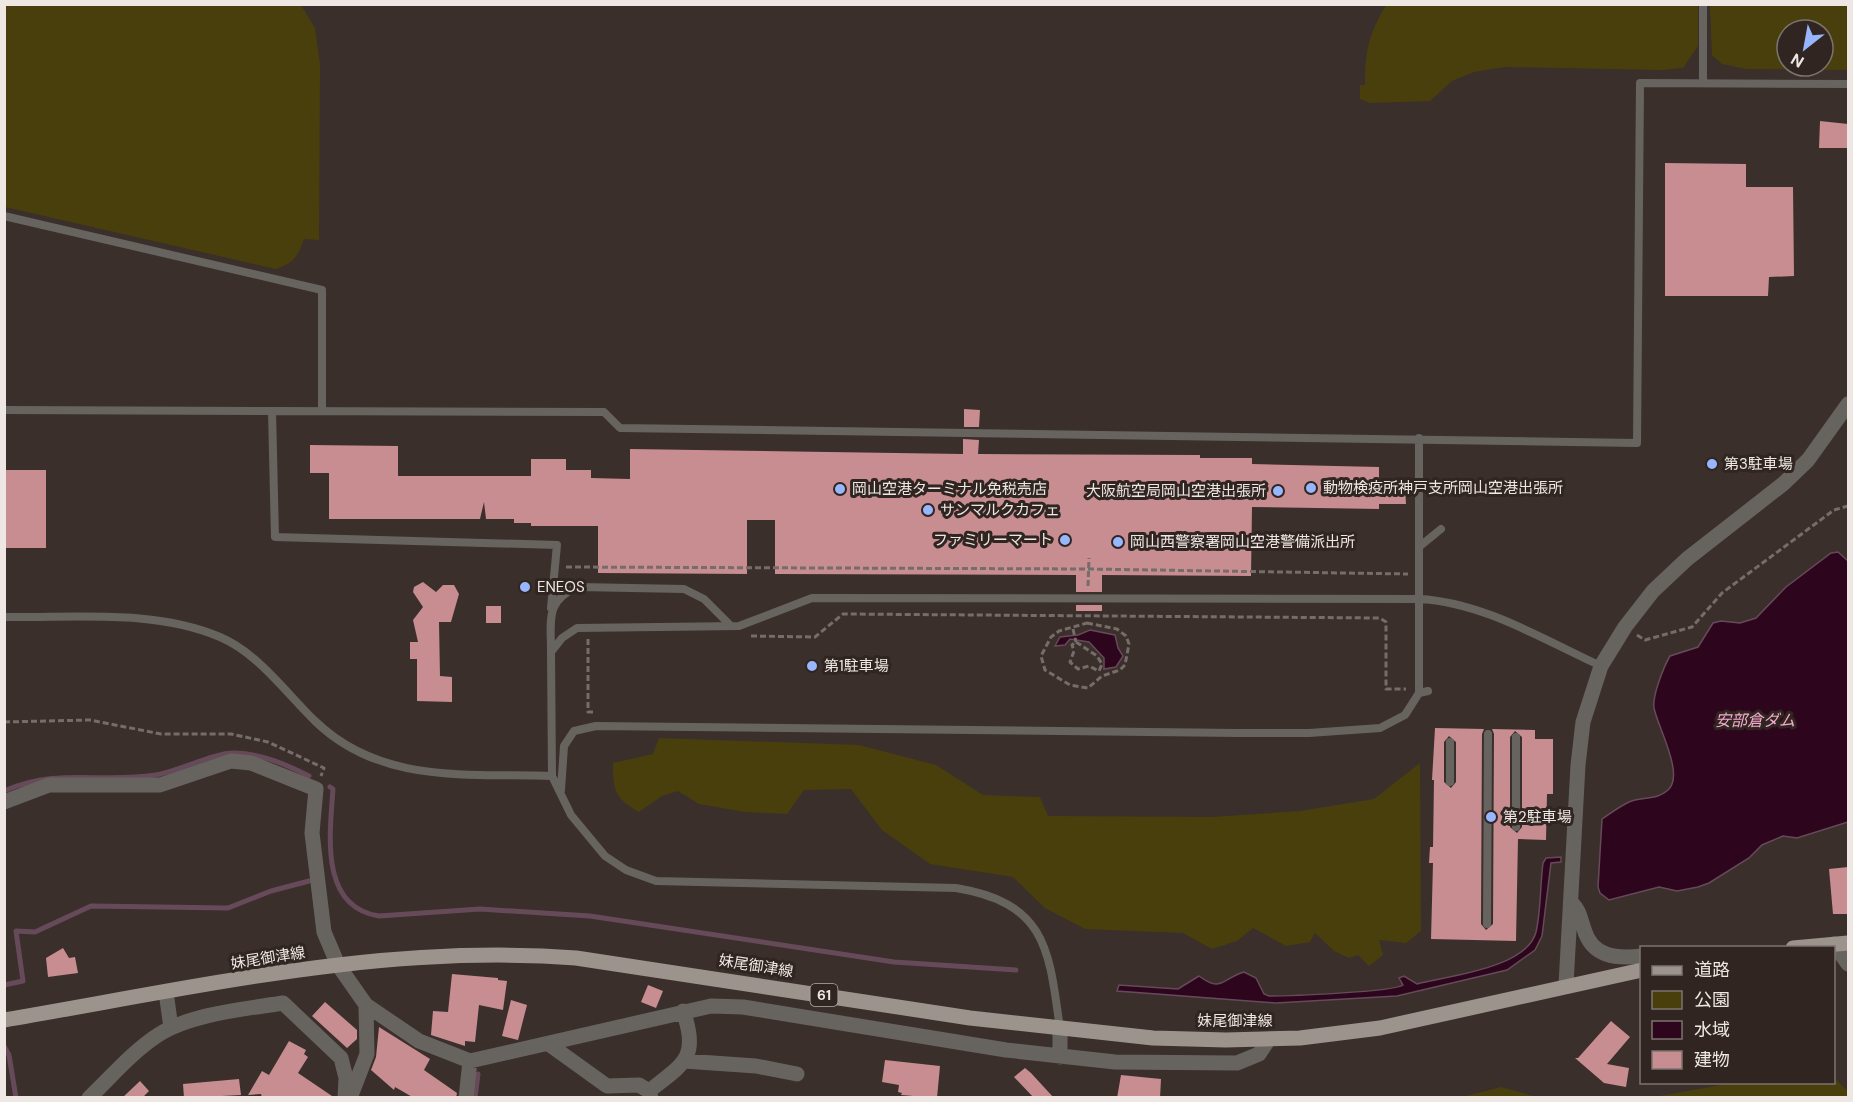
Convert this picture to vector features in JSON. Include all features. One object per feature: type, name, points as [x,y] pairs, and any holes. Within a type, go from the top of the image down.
[{"type":"main road","points":[[1817,946],[1841,944]]},
{"type":"main road","name":"妹尾御津線","points":[[4,1020],[338,965],[426,955],[516,953],[576,958],[970,1018],[1060,1029],[1153,1038],[1269,1039],[1300,1038],[1380,1028],[1640,970]]},
{"type":"street","points":[[1566,985],[1575,810],[1583,722],[1601,666],[1625,627],[1653,591],[1687,560],[1783,484],[1808,460],[1848,404]]},
{"type":"street","points":[[4,802],[49,784],[160,785],[231,761],[251,763],[316,789],[312,833],[324,932],[338,965],[366,1005],[419,1041],[470,1061],[711,1006],[743,1007],[1060,1057],[1115,1062],[1238,1063],[1259,1054],[1269,1039]]},
{"type":"street","points":[[1572,903],[1579,910],[1588,940],[1597,951],[1621,959],[1640,956]]},
{"type":"street","points":[[1841,944],[1848,964]]},
{"type":"street","points":[[166,993],[171,1028]]},
{"type":"street","points":[[89,1098],[130,1058],[171,1028],[223,1013],[283,1003],[341,1058],[346,1078],[345,1098]]},
{"type":"street","points":[[350,1098],[367,1054],[366,1005]]},
{"type":"street","points":[[550,1044],[608,1086],[639,1085],[650,1094],[684,1061],[691,1050],[688,1025],[683,1011]]},
{"type":"street","points":[[1060,1029],[1060,1057]]},
{"type":"street","points":[[466,1098],[470,1061]]},
{"type":"street","points":[[684,1061],[756,1066],[797,1074]]},
{"type":"lane","points":[[1703,4],[1703,82]]},
{"type":"lane","points":[[4,410],[604,412],[620,428],[1638,442],[1640,83],[1848,84]]},
{"type":"lane","points":[[4,216],[322,290],[322,411]]},
{"type":"lane","points":[[272,411],[275,537],[557,545],[550,652],[552,776],[571,815],[586,837],[605,856],[626,870],[656,881],[956,888],[985,892],[1006,903],[1027,920],[1042,940],[1050,959],[1060,1029]]},
{"type":"lane","points":[[561,794],[564,746],[574,731],[596,726],[1309,733],[1380,728],[1394,723],[1405,715],[1419,693],[1419,438]]},
{"type":"lane","points":[[1419,547],[1441,529]]},
{"type":"lane","points":[[552,608],[564,593],[578,587],[684,589],[704,599],[731,626]]},
{"type":"lane","points":[[550,652],[562,638],[577,628],[731,626],[749,623],[801,601],[825,597],[1419,599],[1445,602],[1482,612],[1601,666]]},
{"type":"lane","points":[[4,617],[151,618],[201,630],[223,638],[247,653],[317,723],[337,739],[386,764],[416,772],[552,776]]},
{"type":"lane","points":[[1419,693],[1428,691]]},
{"type":"lane","points":[[1487,924],[1488,734]]},
{"type":"lane","points":[[1516,737],[1516,827]]},
{"type":"lane","points":[[1450,742],[1450,782]]},
{"type":"path","points":[[1636,634],[1645,640],[1692,627],[1722,593],[1834,510],[1848,506]]},
{"type":"path","points":[[555,567],[1077,569],[1410,574]]},
{"type":"path","points":[[744,636],[816,637],[843,614],[1380,618],[1386,622],[1386,688],[1410,689]]},
{"type":"path","points":[[1097,624],[1117,629],[1126,636],[1129,644],[1125,665],[1120,670],[1102,676],[1088,688],[1081,689],[1045,670],[1041,656],[1051,638],[1059,631],[1072,629],[1077,625],[1097,624]]},
{"type":"path","points":[[1072,629],[1076,642],[1097,656],[1102,664],[1099,671]]},
{"type":"path","points":[[588,635],[588,712],[600,712]]},
{"type":"path","points":[[1076,642],[1071,645],[1074,651],[1070,662],[1078,669],[1089,666],[1099,671],[1102,676]]},
{"type":"path","points":[[4,722],[90,720],[161,734],[231,734],[268,742],[324,768],[316,789]]},
{"type":"green space","points":[[5,4],[301,5],[315,28],[320,64],[319,240],[304,239],[294,258],[276,269],[5,207]]},
{"type":"green space","points":[[1386,5],[1698,5],[1698,46],[1683,68],[1661,70],[1505,67],[1474,72],[1452,81],[1430,101],[1370,103],[1360,99],[1360,85],[1365,85],[1369,43]]},
{"type":"green space","points":[[1710,5],[1848,5],[1848,70],[1835,70],[1835,18],[1775,18],[1775,69],[1746,69],[1722,64],[1712,55]]},
{"type":"green space","points":[[659,738],[859,745],[936,765],[983,795],[1040,797],[1048,816],[1212,817],[1300,811],[1374,799],[1420,763],[1421,931],[1406,943],[1379,940],[1383,955],[1369,966],[1358,955],[1349,958],[1334,951],[1315,933],[1310,942],[1286,946],[1253,928],[1237,941],[1212,949],[1183,933],[1085,929],[1045,908],[1013,877],[930,864],[882,830],[851,789],[804,790],[787,814],[745,812],[699,804],[678,791],[662,796],[639,812],[624,802],[617,792],[613,763],[653,754]]},
{"type":"green space","points":[[1835,1079],[1848,1091],[1848,1097],[1654,1097],[1726,1084],[1835,1084]]},
{"type":"green space","points":[[1501,1087],[1537,1097],[1462,1097]]},
{"type":"water","name":"安部倉ダム","points":[[1838,552],[1848,561],[1848,822],[1797,838],[1783,836],[1762,845],[1749,858],[1709,883],[1698,887],[1677,891],[1659,887],[1609,900],[1600,893],[1598,887],[1602,819],[1629,802],[1663,793],[1672,783],[1674,774],[1672,763],[1654,708],[1659,681],[1670,656],[1698,647],[1713,623],[1721,621],[1740,623],[1756,618],[1786,587],[1831,553]]},
{"type":"water","points":[[1090,630],[1115,635],[1118,648],[1123,656],[1116,667],[1104,669],[1104,658],[1089,642],[1070,639],[1065,645],[1055,646],[1060,637],[1078,635]]},
{"type":"water","points":[[1561,857],[1561,862],[1551,863],[1542,936],[1535,950],[1507,970],[1397,996],[1276,1003],[1117,991],[1119,985],[1178,989],[1199,976],[1212,984],[1217,984],[1244,972],[1256,978],[1264,994],[1269,996],[1339,993],[1380,990],[1403,985],[1399,978],[1404,976],[1417,984],[1466,974],[1503,962],[1530,944],[1538,924],[1543,863],[1546,858]]},
{"type":"building","points":[[1820,121],[1848,124],[1848,148],[1819,148]]},
{"type":"building","points":[[1665,163],[1746,164],[1746,187],[1793,187],[1794,276],[1769,277],[1768,296],[1665,296]]},
{"type":"building","points":[[964,409],[980,410],[979,427],[964,427]]},
{"type":"building","points":[[963,439],[979,440],[978,454],[1200,455],[1200,458],[1252,458],[1252,464],[1379,467],[1379,486],[1405,485],[1406,504],[1379,504],[1379,509],[1252,507],[1251,576],[1102,575],[1102,592],[1076,592],[1076,575],[775,574],[775,520],[747,520],[747,574],[598,573],[598,526],[531,526],[531,523],[514,523],[514,519],[486,519],[484,502],[480,519],[329,519],[329,473],[310,473],[310,445],[398,446],[398,476],[531,476],[531,459],[566,459],[566,470],[591,470],[591,478],[630,479],[630,449],[963,454]]},
{"type":"building","points":[[4,470],[46,470],[46,548],[4,548]]},
{"type":"building","points":[[423,582],[436,592],[443,585],[454,585],[459,594],[451,622],[439,622],[440,676],[452,677],[452,702],[417,701],[417,659],[410,659],[410,642],[418,642],[413,620],[423,607],[413,592],[414,587]]},
{"type":"building","points":[[1076,605],[1102,605],[1102,611],[1076,611]]},
{"type":"building","points":[[486,606],[501,606],[501,623],[486,623]]},
{"type":"building","name":"第2駐車場","points":[[1435,728],[1484,729],[1482,734],[1481,924],[1486,930],[1493,924],[1494,734],[1492,729],[1535,730],[1535,739],[1553,739],[1553,794],[1547,794],[1546,840],[1518,839],[1516,941],[1431,939],[1433,863],[1429,863],[1430,847],[1433,847],[1434,780],[1432,780]],"holes":[[[1515,731],[1522,737],[1522,827],[1517,833],[1510,827],[1510,737]],[[1449,736],[1456,742],[1456,782],[1451,788],[1444,782],[1444,742]]]},
{"type":"building","points":[[1848,867],[1848,914],[1833,914],[1829,869]]},
{"type":"building","points":[[63,948],[69,958],[75,957],[78,973],[48,977],[46,958]]},
{"type":"building","points":[[452,974],[498,978],[498,980],[507,981],[503,1010],[479,1005],[475,1042],[465,1041],[465,1046],[431,1035],[433,1011],[448,1012]]},
{"type":"building","points":[[648,985],[663,991],[656,1008],[641,1002]]},
{"type":"building","points":[[511,1000],[527,1005],[518,1040],[502,1036]]},
{"type":"building","points":[[325,1002],[357,1030],[357,1039],[347,1048],[312,1016]]},
{"type":"building","points":[[1611,1021],[1630,1037],[1607,1064],[1629,1068],[1626,1087],[1604,1083],[1575,1058],[1578,1058]]},
{"type":"building","points":[[379,1027],[430,1059],[424,1070],[457,1093],[456,1098],[414,1098],[395,1087],[394,1090],[371,1070],[376,1057]]},
{"type":"building","points":[[289,1041],[306,1050],[304,1054],[308,1057],[298,1073],[335,1098],[262,1098],[261,1094],[248,1095],[262,1071],[269,1075]]},
{"type":"building","points":[[885,1060],[940,1066],[937,1098],[901,1095],[902,1093],[898,1092],[899,1085],[882,1082]]},
{"type":"building","points":[[1025,1068],[1054,1098],[1034,1098],[1014,1077]]},
{"type":"building","points":[[1121,1075],[1161,1079],[1160,1098],[1117,1098]]},
{"type":"building","points":[[239,1079],[241,1095],[184,1098],[183,1084]]},
{"type":"building","points":[[140,1081],[149,1091],[142,1098],[122,1098]]},
{"type":"waterway","points":[[4,791],[43,780],[155,775],[217,756],[235,753],[273,760],[309,776]]},
{"type":"waterway","points":[[330,787],[333,789],[330,846],[337,883],[346,899],[360,910],[379,916],[480,909],[590,916],[894,962],[1016,970]]},
{"type":"waterway","points":[[4,985],[23,981],[16,931],[35,932],[91,906],[228,908],[271,891],[309,881]]},
{"type":"waterway","points":[[4,1046],[9,1055],[16,1098]]},
{"type":"waterway","points":[[475,1098],[478,1074]]},
{"type":"place","name":"第3駐車場","points":[[1712,464]]},
{"type":"place","name":"動物検疫所神戸支所岡山空港出張所","points":[[1311,488]]},
{"type":"place","name":"岡山空港ターミナル免税売店","points":[[840,489]]},
{"type":"place","name":"大阪航空局岡山空港出張所","points":[[1278,491]]},
{"type":"place","name":"サンマルクカフェ","points":[[928,510]]},
{"type":"place","name":"ファミリーマート","points":[[1065,540]]},
{"type":"place","name":"岡山西警察署岡山空港警備派出所","points":[[1118,542]]},
{"type":"place","name":"ENEOS","points":[[525,587]]},
{"type":"place","name":"第1駐車場","points":[[812,666]]},
{"type":"place","name":"第2駐車場","points":[[1491,817]]}]
